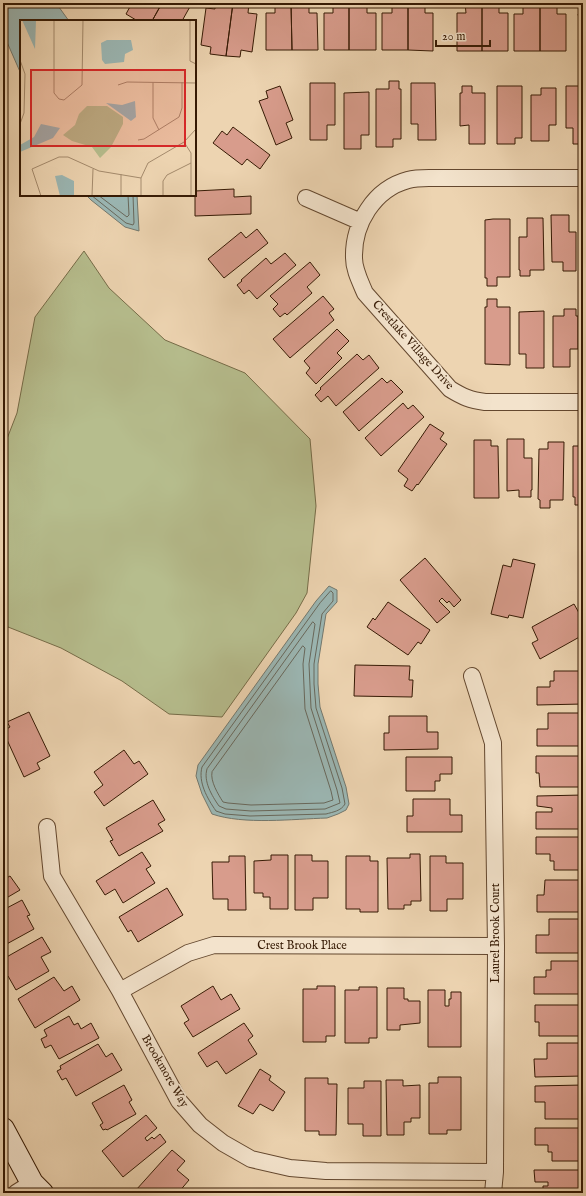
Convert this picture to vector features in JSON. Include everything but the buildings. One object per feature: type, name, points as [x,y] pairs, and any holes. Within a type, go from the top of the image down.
[{"type":"street","name":"Crestlake Village Drive","points":[[583,178],[430,178],[408,180],[390,188],[375,200],[362,217],[355,238],[354,259],[357,275],[365,293],[450,389],[461,396],[472,400],[486,402],[583,402]]},
{"type":"street","points":[[306,198],[361,222]]},
{"type":"street","name":"Laurel Brook Court","points":[[472,676],[493,743],[496,946],[495,1172],[493,1193]]},
{"type":"street","name":"Brookmore Way","points":[[47,826],[52,876],[120,991],[180,1101],[200,1124],[222,1143],[251,1158],[290,1168],[326,1171],[495,1172]]},
{"type":"street","name":"Crest Brook Place","points":[[120,991],[188,953],[214,945],[496,946]]},
{"type":"street","points":[[3,1129],[30,1190]]},
{"type":"green space","points":[[84,251],[109,288],[165,340],[245,373],[310,439],[316,506],[307,593],[296,613],[222,717],[169,714],[122,681],[61,648],[3,625],[3,449],[17,413],[35,317]]},
{"type":"water","points":[[3,3],[56,3],[68,20],[20,20],[20,72],[3,33]]},
{"type":"water","points":[[87,196],[137,196],[139,231],[125,227]]},
{"type":"water","points":[[329,586],[337,590],[337,602],[326,614],[318,664],[318,684],[320,707],[346,787],[349,804],[346,810],[327,818],[284,820],[239,819],[212,814],[202,794],[196,776],[198,765],[316,601]]}]
